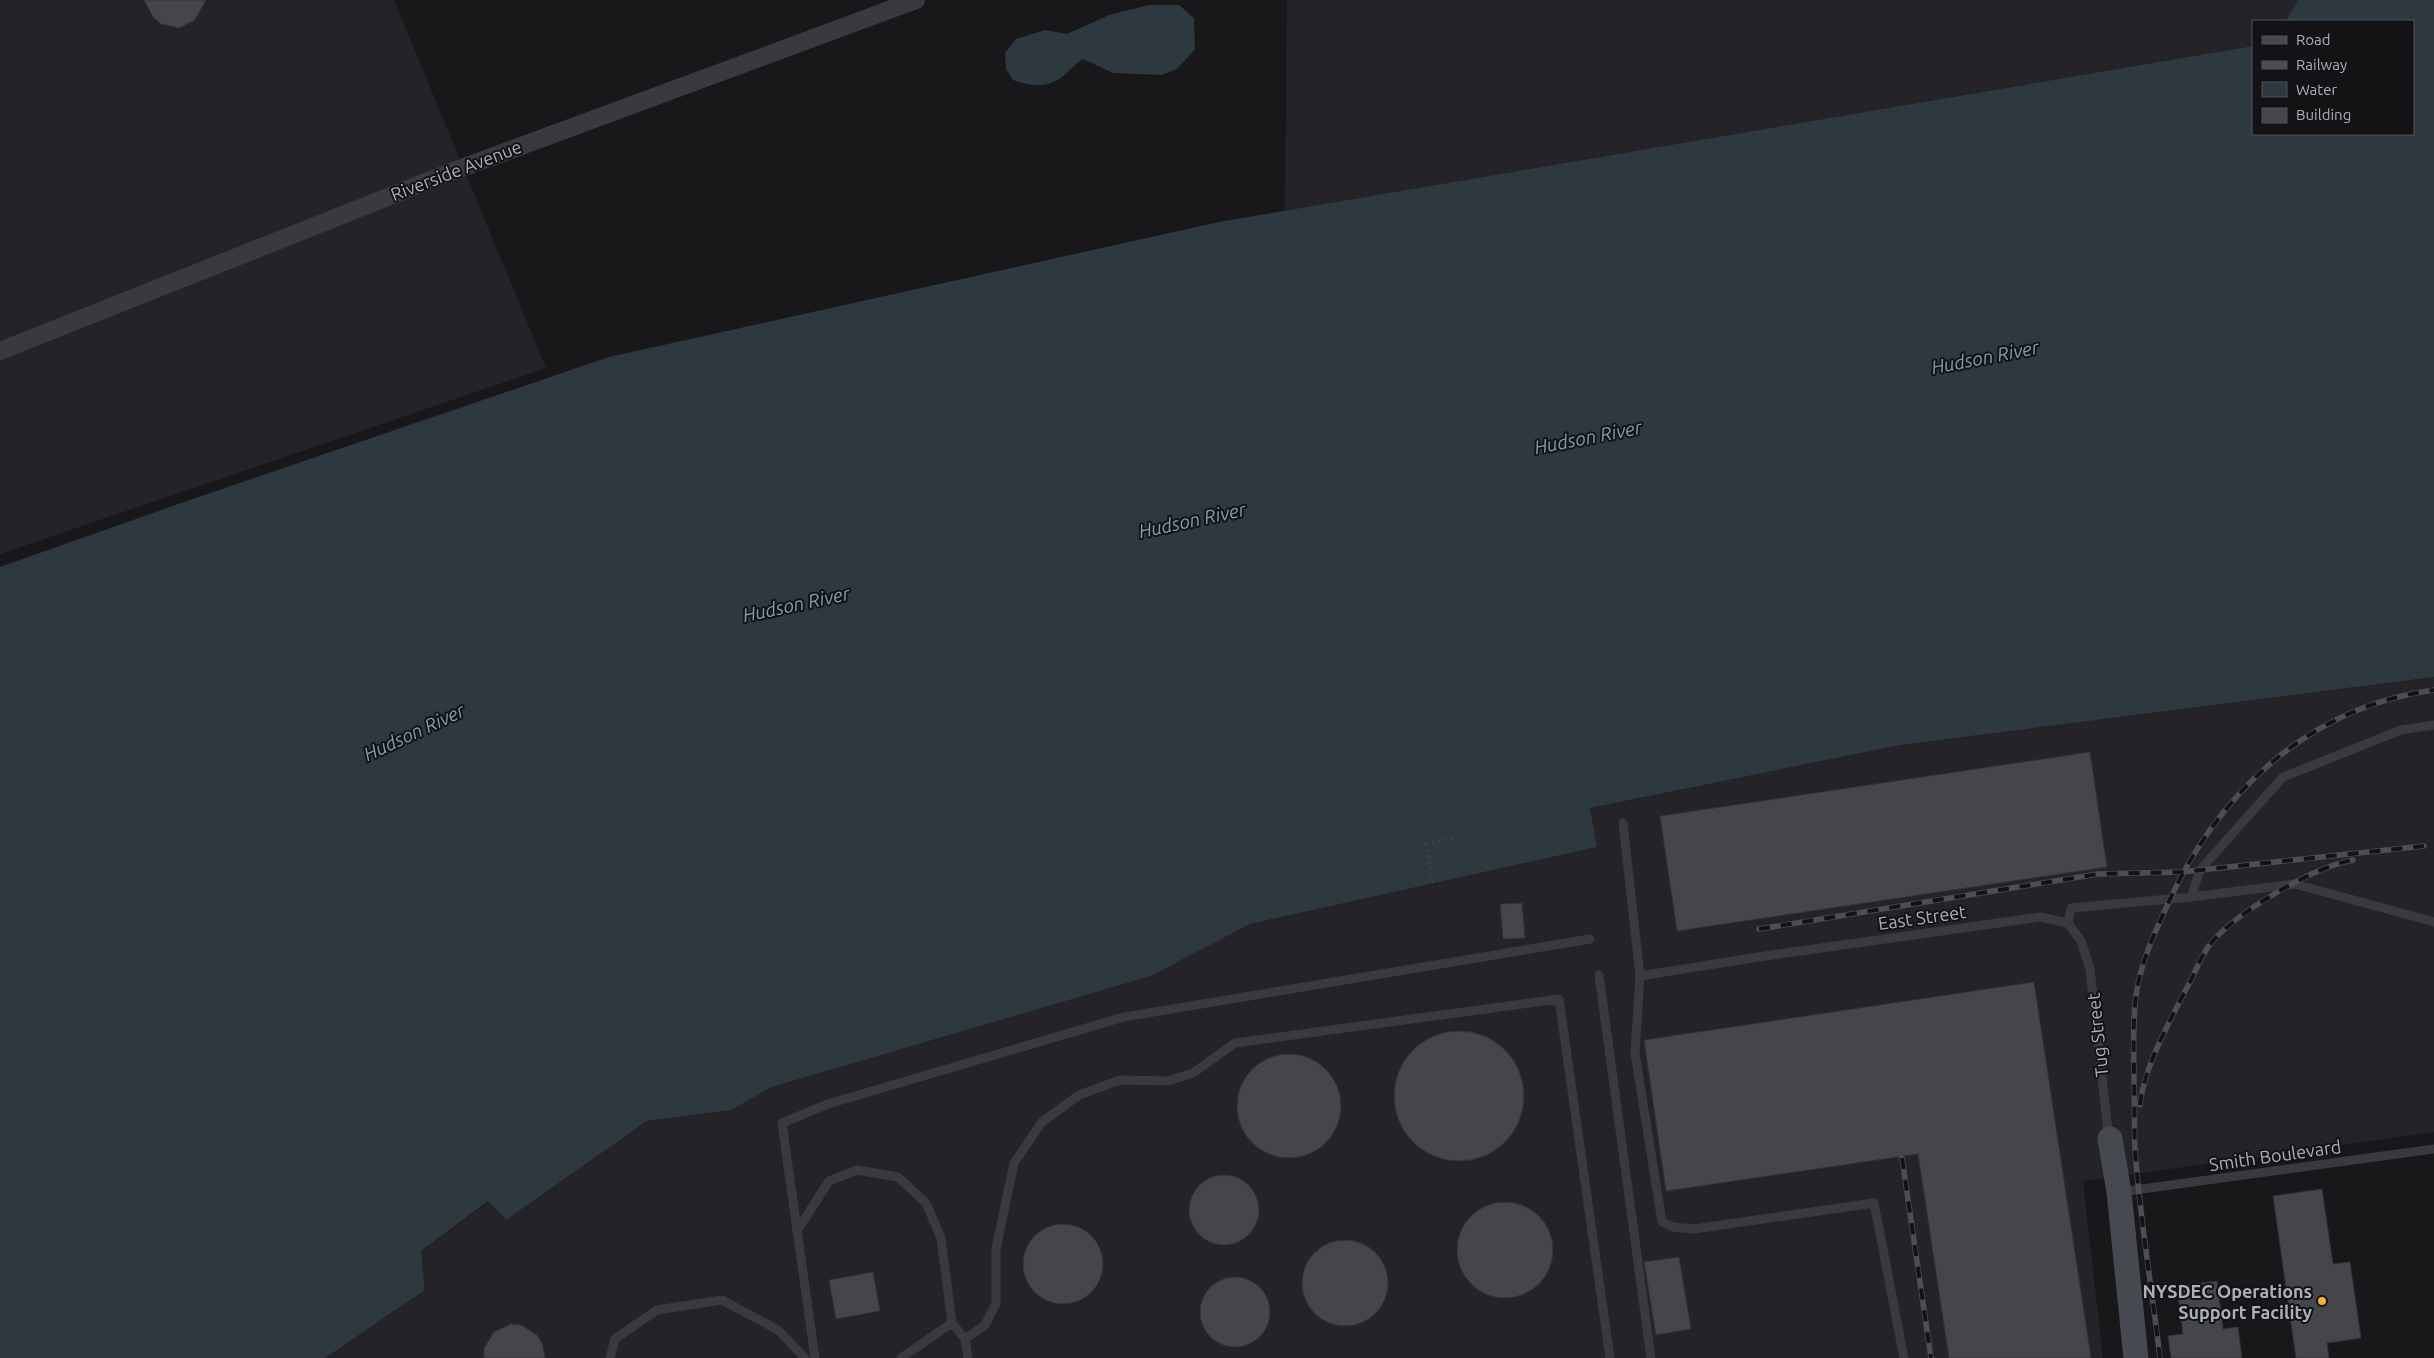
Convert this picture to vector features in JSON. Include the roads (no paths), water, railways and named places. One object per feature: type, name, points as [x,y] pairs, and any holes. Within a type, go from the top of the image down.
[{"type":"street","name":"Riverside Avenue","points":[[0,351],[443,175],[916,0]]},
{"type":"street","name":"Tug Street","points":[[2109,1135],[2120,1192],[2136,1358]]},
{"type":"lane","points":[[2192,897],[2200,870],[2282,776],[2400,730],[2434,726]]},
{"type":"lane","points":[[1623,823],[1640,976],[1635,1053],[1662,1222],[1673,1228],[1694,1229],[1874,1203],[1904,1358]]},
{"type":"lane","points":[[2068,923],[2071,908],[2192,897],[2295,884],[2434,922]]},
{"type":"lane","name":"East Street","points":[[1640,976],[1758,957],[2040,917],[2068,923]]},
{"type":"lane","name":"Tug Street","points":[[2068,923],[2081,941],[2090,969],[2109,1135]]},
{"type":"lane","points":[[815,1358],[782,1123],[828,1104],[1124,1017],[1590,938]]},
{"type":"lane","points":[[1599,975],[1651,1358]]},
{"type":"lane","points":[[965,1339],[985,1325],[996,1303],[996,1249],[1014,1163],[1042,1122],[1079,1095],[1120,1080],[1168,1081],[1185,1076],[1193,1073],[1235,1043],[1559,999],[1610,1358]]},
{"type":"lane","name":"Smith Boulevard","points":[[2120,1192],[2434,1149]]},
{"type":"lane","points":[[797,1231],[829,1181],[857,1170],[898,1177],[926,1203],[941,1238],[952,1323],[965,1339],[968,1358]]},
{"type":"lane","points":[[610,1358],[616,1339],[656,1310],[722,1300],[778,1330],[805,1358]]},
{"type":"lane","points":[[901,1358],[952,1323]]},
{"type":"water","name":"Hudson River","points":[[2298,0],[2434,0],[2434,677],[1900,745],[1590,808],[1597,847],[1250,924],[1151,976],[772,1087],[731,1110],[647,1121],[506,1220],[488,1201],[421,1251],[425,1290],[325,1358],[0,1358],[0,567],[609,357],[1219,222],[2252,46],[2252,135],[2414,135],[2414,20],[2287,20]]},
{"type":"water","points":[[1149,5],[1179,5],[1194,18],[1195,49],[1177,69],[1162,75],[1113,73],[1083,59],[1059,79],[1048,84],[1036,85],[1013,80],[1006,69],[1005,53],[1016,39],[1045,30],[1067,34],[1109,15]]},
{"type":"railway","points":[[2160,1358],[2135,1150],[2135,1001],[2142,968],[2153,938],[2187,867],[2211,829],[2239,794],[2271,763],[2307,737],[2346,715],[2388,700],[2434,690]]},
{"type":"railway","points":[[1759,929],[2098,874],[2182,872],[2424,846]]},
{"type":"railway","points":[[2140,1105],[2147,1073],[2161,1039],[2211,943],[2239,918],[2277,892],[2336,864],[2353,860]]},
{"type":"railway","points":[[1902,1158],[1931,1358]]},
{"type":"place","name":"NYSDEC Operations Support Facility","points":[[2322,1301]]}]
